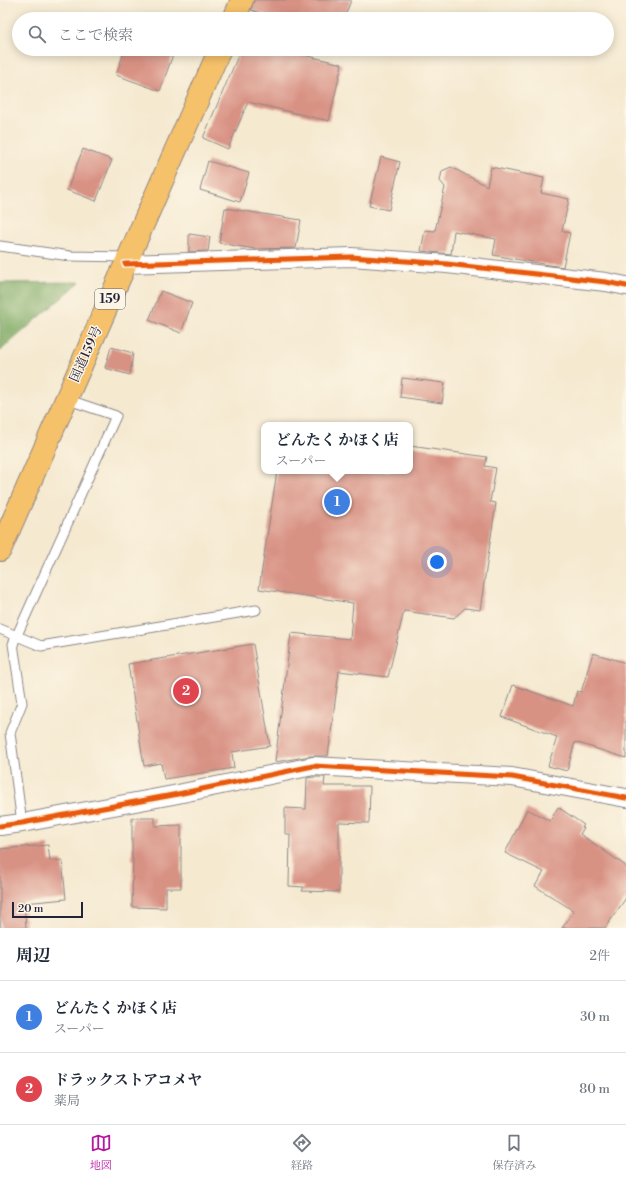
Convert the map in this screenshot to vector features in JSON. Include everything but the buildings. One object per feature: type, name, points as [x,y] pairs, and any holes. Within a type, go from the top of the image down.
[{"type":"highway","points":[[237,12],[242,0]]},
{"type":"highway","name":"国道159号","points":[[0,550],[217,56]]},
{"type":"street","points":[[126,261],[352,257],[455,265],[606,282],[626,286]]},
{"type":"street","points":[[0,826],[173,795],[313,766],[512,777],[626,798]]},
{"type":"lane","points":[[0,246],[70,256],[126,261]]},
{"type":"lane","points":[[22,823],[10,733],[22,703],[13,644],[116,416],[66,399]]},
{"type":"lane","points":[[0,629],[41,646],[256,610]]},
{"type":"green space","points":[[80,282],[0,351],[0,283]]},
{"type":"cycle path","points":[[125,264],[351,257],[447,264],[606,282],[626,286]]},
{"type":"cycle path","points":[[0,826],[173,795],[313,766],[512,777],[626,798]]},
{"type":"place","name":"どんたく かほく店","points":[[337,502]]},
{"type":"place","name":"ドラックストアコメヤ","points":[[186,691]]}]
